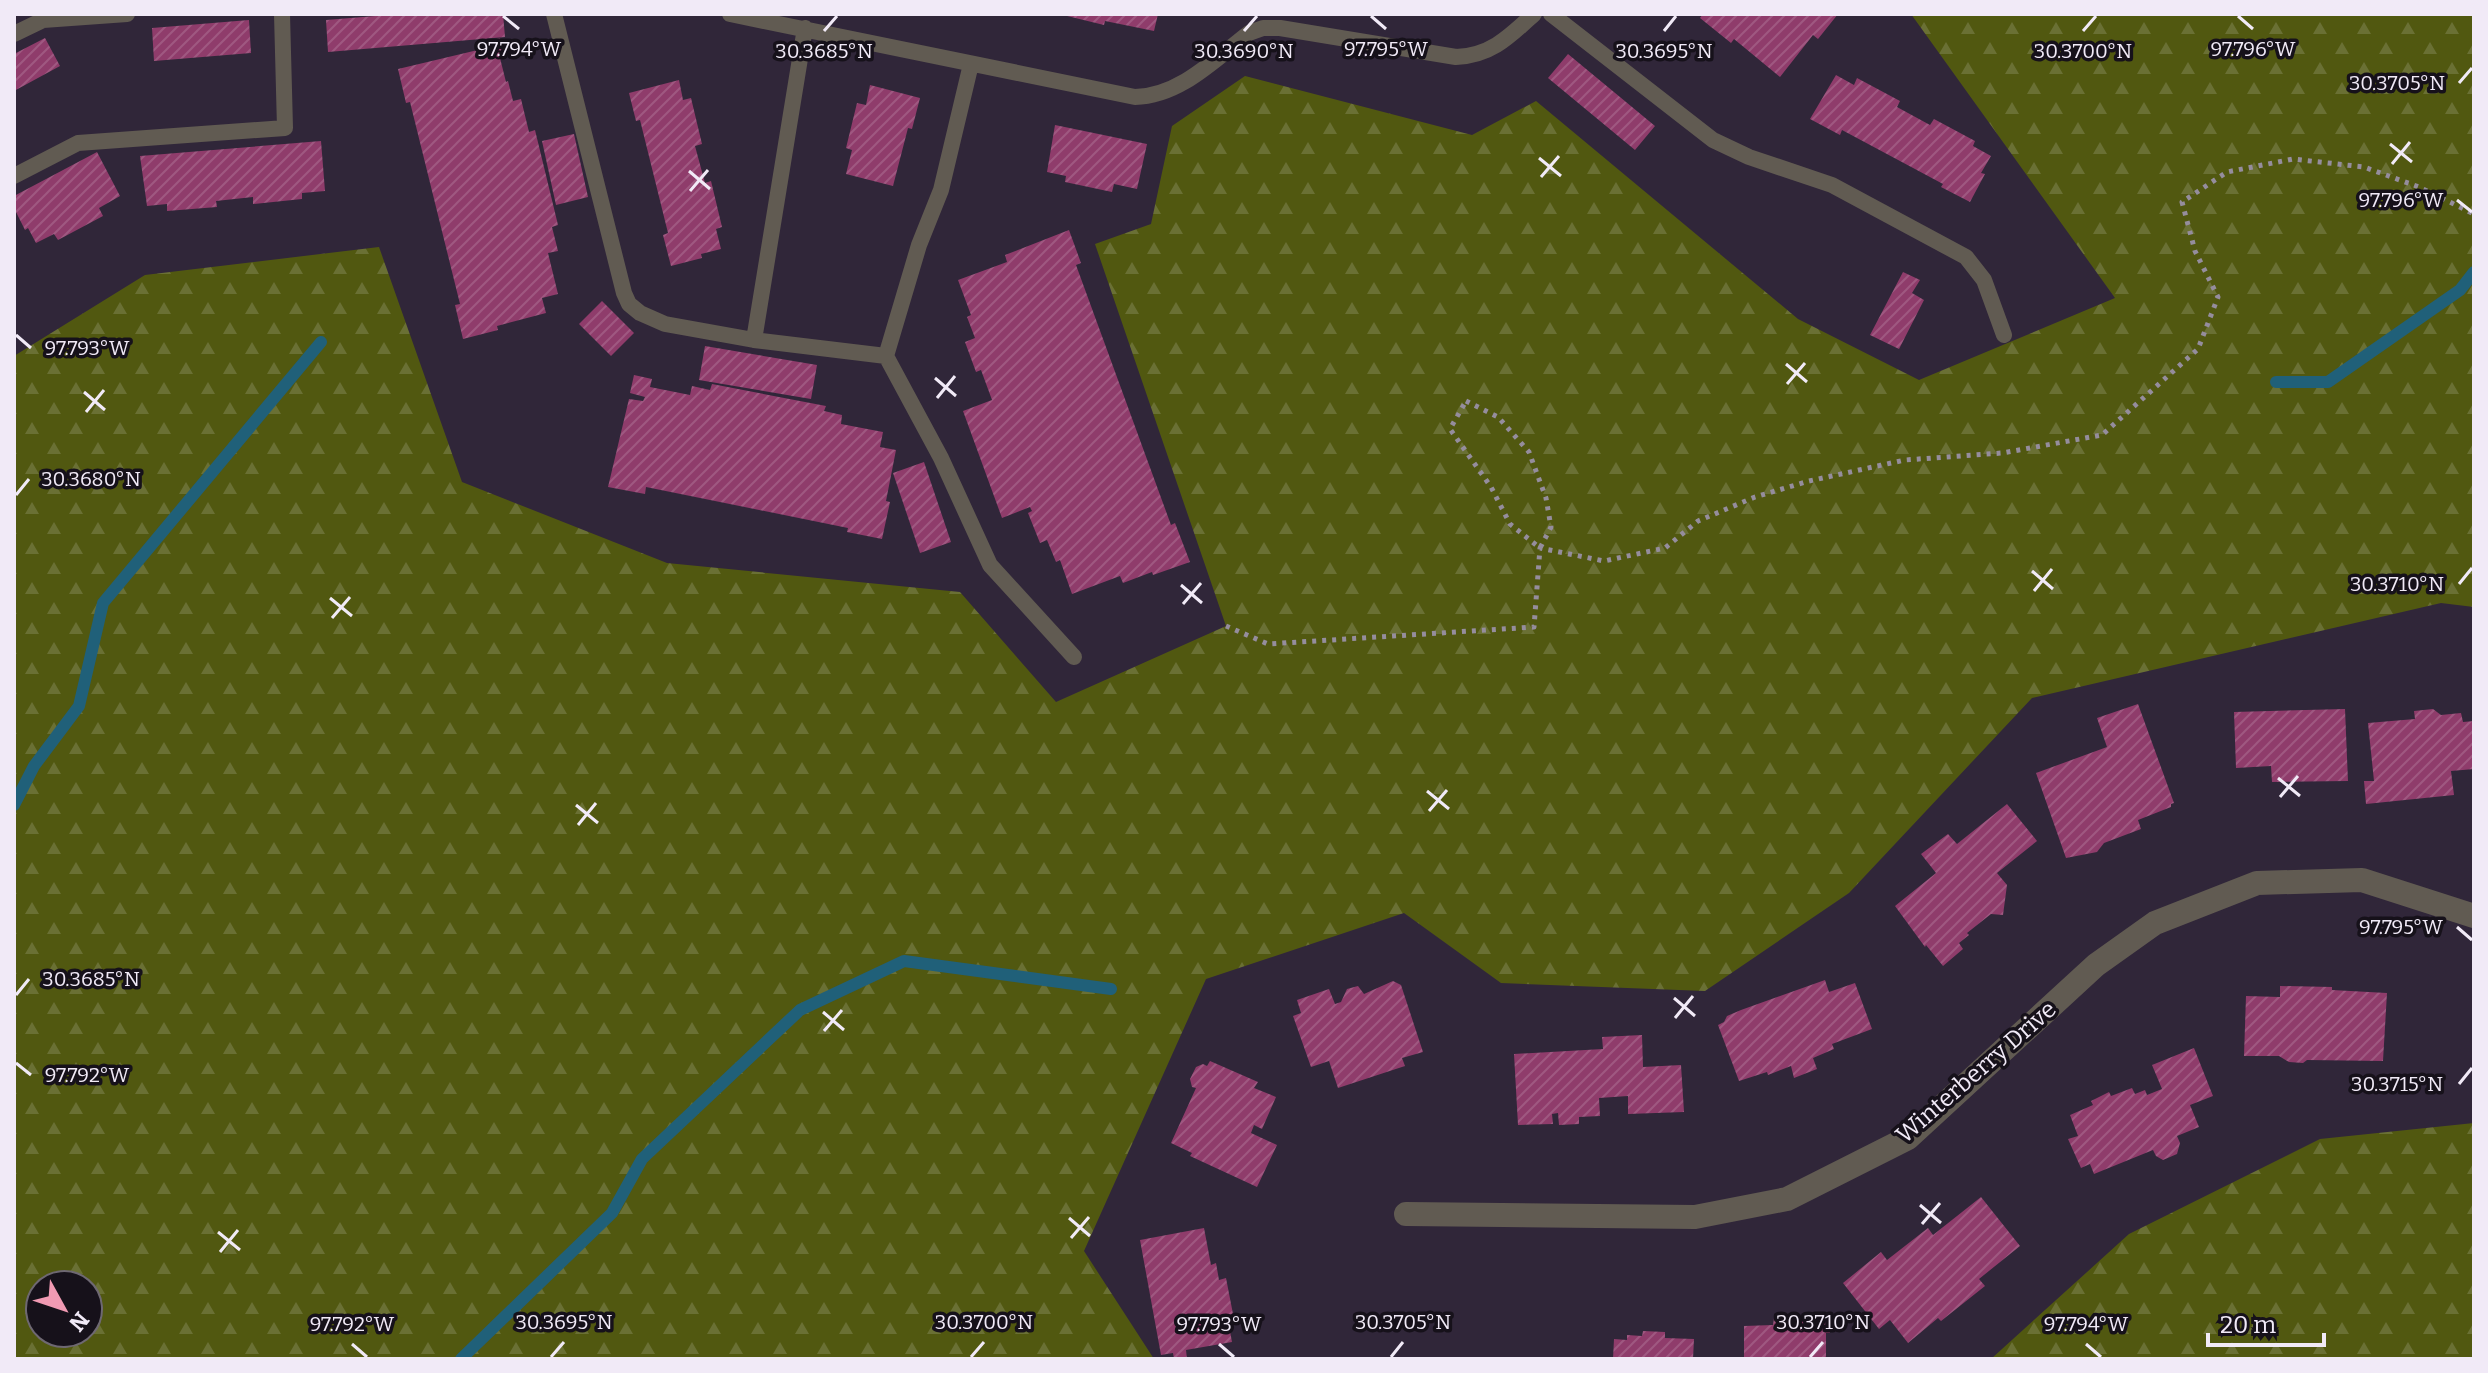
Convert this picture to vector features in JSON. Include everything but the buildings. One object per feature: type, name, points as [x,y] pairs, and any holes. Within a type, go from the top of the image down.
[{"type":"street","name":"Winterberry Drive","points":[[1406,1214],[1695,1217],[1787,1199],[1908,1138],[2096,965],[2155,923],[2257,883],[2362,880],[2474,916]]},
{"type":"lane","points":[[14,34],[43,20],[127,14]]},
{"type":"lane","points":[[14,176],[78,143],[285,128],[282,14]]},
{"type":"lane","points":[[554,14],[629,304],[640,313],[665,324],[754,340],[886,356]]},
{"type":"lane","points":[[730,14],[1135,97],[1168,92],[1249,33],[1263,28],[1294,22],[1456,57],[1469,57],[1485,53],[1504,42],[1534,14]]},
{"type":"lane","points":[[1551,14],[1713,140],[1749,157],[1832,185],[1966,257],[1984,280],[2004,335]]},
{"type":"lane","points":[[754,340],[805,28]]},
{"type":"lane","points":[[971,64],[941,190],[919,245],[886,356],[941,458],[990,565],[1074,657]]},
{"type":"path","points":[[1226,626],[1268,644],[1534,627],[1540,548],[1551,527],[1546,498],[1529,452],[1498,417],[1466,401],[1450,429],[1491,487],[1510,524],[1540,548],[1604,561],[1665,548],[1698,521],[1755,497],[1809,481],[1905,460],[2002,453],[2102,435],[2198,349],[2218,297],[2195,251],[2182,202],[2227,172],[2293,159],[2364,167],[2419,187],[2474,214]]},
{"type":"green space","points":[[1911,14],[2474,14],[2474,607],[2441,603],[2032,698],[1849,893],[1705,991],[1501,983],[1404,913],[1206,979],[1084,1251],[1154,1359],[14,1359],[14,356],[145,275],[379,247],[462,482],[667,563],[960,592],[1056,702],[1226,626],[1095,244],[1151,224],[1172,126],[1245,76],[1472,135],[1536,101],[1798,319],[1919,380],[2115,298]]},
{"type":"green space","points":[[2474,1123],[2474,1359],[1991,1359],[2129,1234],[2320,1139]]},
{"type":"waterway","points":[[2276,382],[2328,382],[2460,290],[2474,272]]},
{"type":"waterway","points":[[14,805],[34,766],[79,706],[103,603],[321,342]]},
{"type":"waterway","points":[[461,1359],[612,1213],[642,1159],[800,1010],[904,961],[1111,989]]}]
